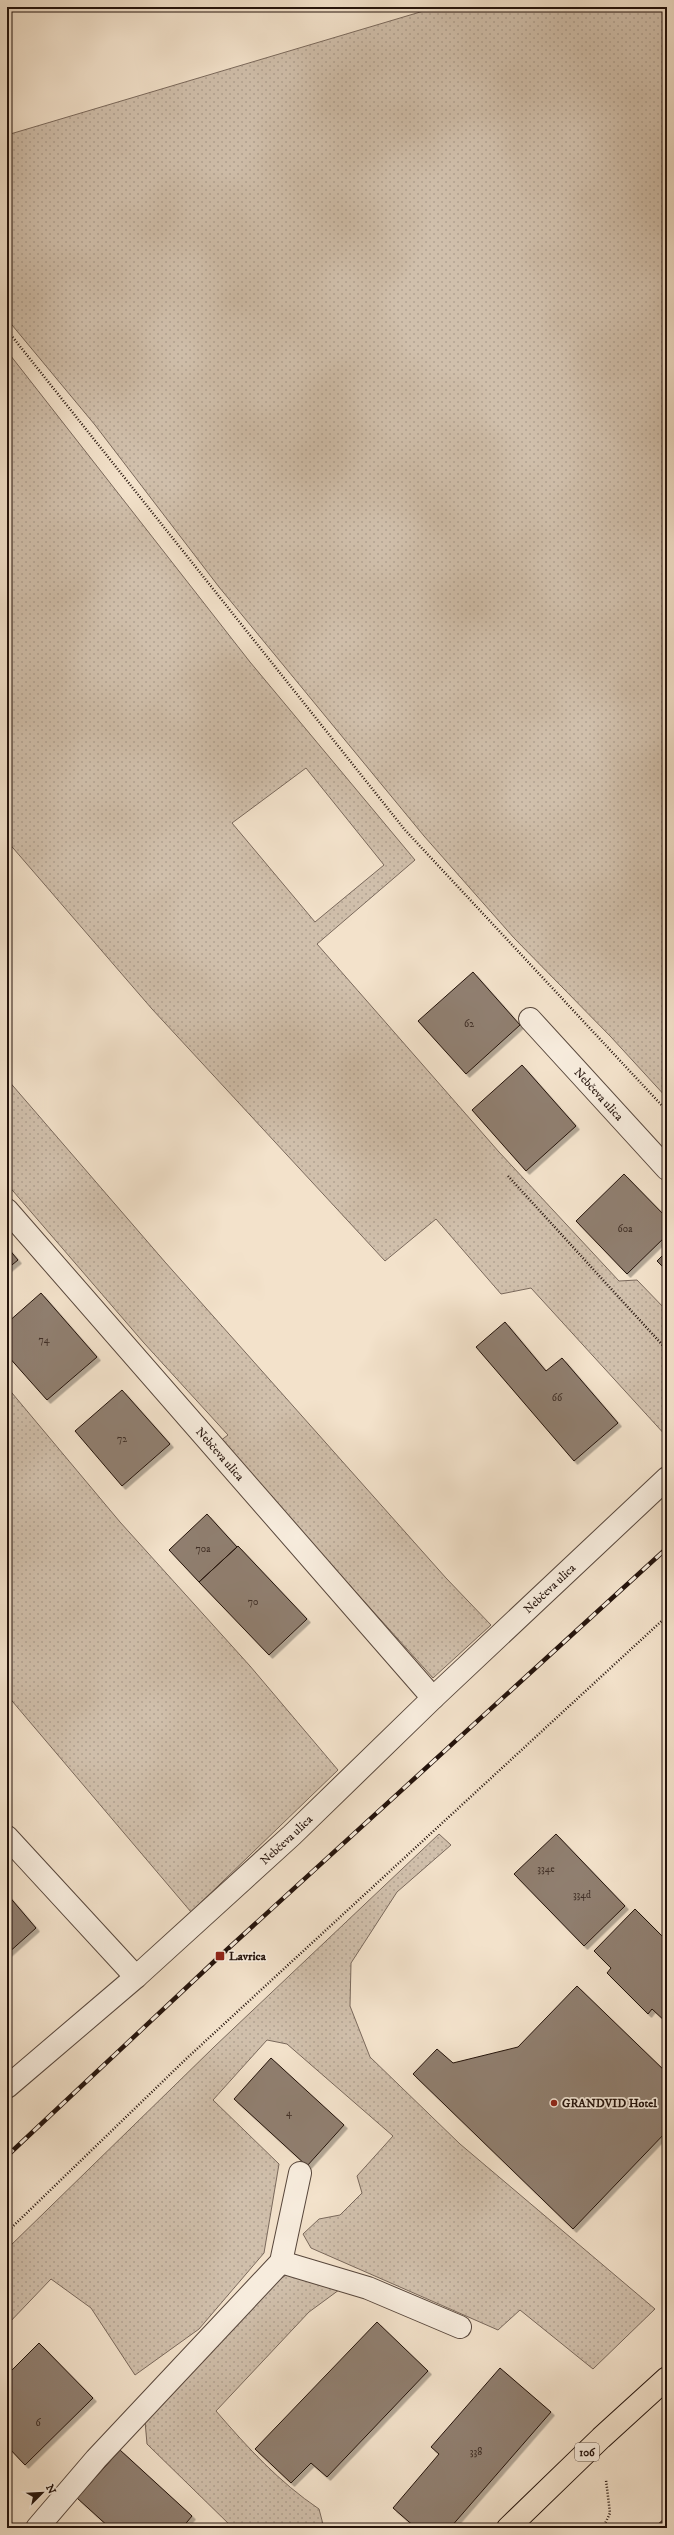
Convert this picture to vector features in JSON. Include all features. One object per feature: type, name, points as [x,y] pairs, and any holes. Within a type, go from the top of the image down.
[{"type":"main road","name":"106","points":[[508,2528],[601,2438],[667,2378]]},
{"type":"street","name":"Nebčeva ulica","points":[[530,1019],[667,1169]]},
{"type":"street","name":"Nebčeva ulica","points":[[7,1210],[433,1698]]},
{"type":"street","name":"Nebčeva ulica","points":[[7,2087],[136,1977],[292,1835],[433,1698],[667,1478]]},
{"type":"street","points":[[7,1838],[136,1977]]},
{"type":"street","points":[[37,2528],[96,2459],[281,2262],[300,2173]]},
{"type":"street","points":[[281,2262],[368,2288],[460,2327]]},
{"type":"path","points":[[7,330],[405,830],[667,1111]]},
{"type":"path","points":[[508,1176],[667,1350]]},
{"type":"path","points":[[7,2232],[186,2059],[667,1616]]},
{"type":"path","points":[[601,2438],[610,2513],[603,2528]]},
{"type":"shaded area","points":[[437,7],[667,7],[667,1098],[611,1037],[514,938],[424,836],[219,587],[95,425],[7,319],[7,135]]},
{"type":"shaded area","points":[[7,351],[250,662],[415,860],[317,944],[499,1152],[619,1281],[637,1280],[667,1311],[667,1437],[531,1288],[501,1294],[436,1219],[385,1261],[152,1009],[7,841]],"holes":[[[306,768],[384,865],[315,922],[232,823]]]},
{"type":"shaded area","points":[[7,1079],[165,1262],[446,1578],[491,1625],[433,1678],[220,1441],[228,1435],[144,1343],[7,1184]]},
{"type":"shaded area","points":[[7,1387],[120,1522],[250,1666],[338,1770],[191,1912],[7,1695]]},
{"type":"shaded area","points":[[439,1834],[451,1845],[397,1892],[351,1963],[350,2006],[370,2057],[460,2144],[655,2309],[593,2369],[520,2310],[498,2330],[311,2248],[303,2234],[319,2219],[340,2215],[362,2193],[357,2176],[393,2136],[287,2044],[267,2040],[213,2100],[279,2164],[264,2253],[199,2329],[135,2375],[91,2308],[51,2279],[7,2325],[7,2249],[214,2047]]},
{"type":"shaded area","points":[[291,2272],[343,2287],[309,2312],[216,2411],[264,2464],[304,2499],[319,2509],[324,2528],[233,2528],[147,2444],[145,2421],[271,2285]]},
{"type":"building","points":[[473,972],[520,1025],[466,1074],[418,1021]]},
{"type":"building","points":[[522,1065],[576,1126],[526,1171],[472,1110]]},
{"type":"building","points":[[624,1174],[667,1218],[667,1235],[627,1274],[576,1221]]},
{"type":"building","points":[[7,1247],[18,1260],[7,1269]]},
{"type":"building","points":[[667,1251],[667,1271],[657,1261]]},
{"type":"building","points":[[41,1293],[97,1357],[47,1400],[7,1355],[7,1323]]},
{"type":"building","points":[[505,1322],[546,1371],[562,1358],[618,1423],[574,1461],[476,1347]]},
{"type":"building","points":[[122,1390],[170,1444],[122,1486],[75,1431]]},
{"type":"building","points":[[207,1514],[237,1547],[199,1582],[169,1550]]},
{"type":"building","points":[[238,1546],[307,1619],[269,1655],[199,1582]]},
{"type":"building","points":[[556,1834],[625,1906],[584,1946],[514,1874]]},
{"type":"building","points":[[7,1894],[36,1928],[7,1954]]},
{"type":"building","points":[[635,1909],[667,1941],[667,2023],[652,2009],[648,2014],[607,1973],[611,1968],[594,1951]]},
{"type":"building","name":"GRANDVID Hotel","points":[[577,1986],[667,2073],[667,2131],[573,2229],[413,2074],[437,2049],[453,2063],[518,2047]]},
{"type":"building","points":[[271,2058],[344,2125],[307,2166],[234,2099]]},
{"type":"building","points":[[377,2322],[428,2371],[327,2477],[311,2463],[291,2483],[255,2449]]},
{"type":"building","points":[[39,2343],[93,2398],[25,2465],[7,2446],[7,2375]]},
{"type":"building","points":[[500,2368],[551,2412],[450,2528],[416,2528],[393,2508],[439,2454],[431,2447]]},
{"type":"building","points":[[120,2450],[192,2516],[182,2528],[110,2528],[77,2498]]},
{"type":"building","points":[[667,2516],[667,2528],[654,2528]]},
{"type":"railway","points":[[7,2156],[220,1956],[667,1548]]},
{"type":"place","name":"Lavrica","points":[[220,1956]]},
{"type":"place","name":"GRANDVID Hotel","points":[[554,2103]]}]
